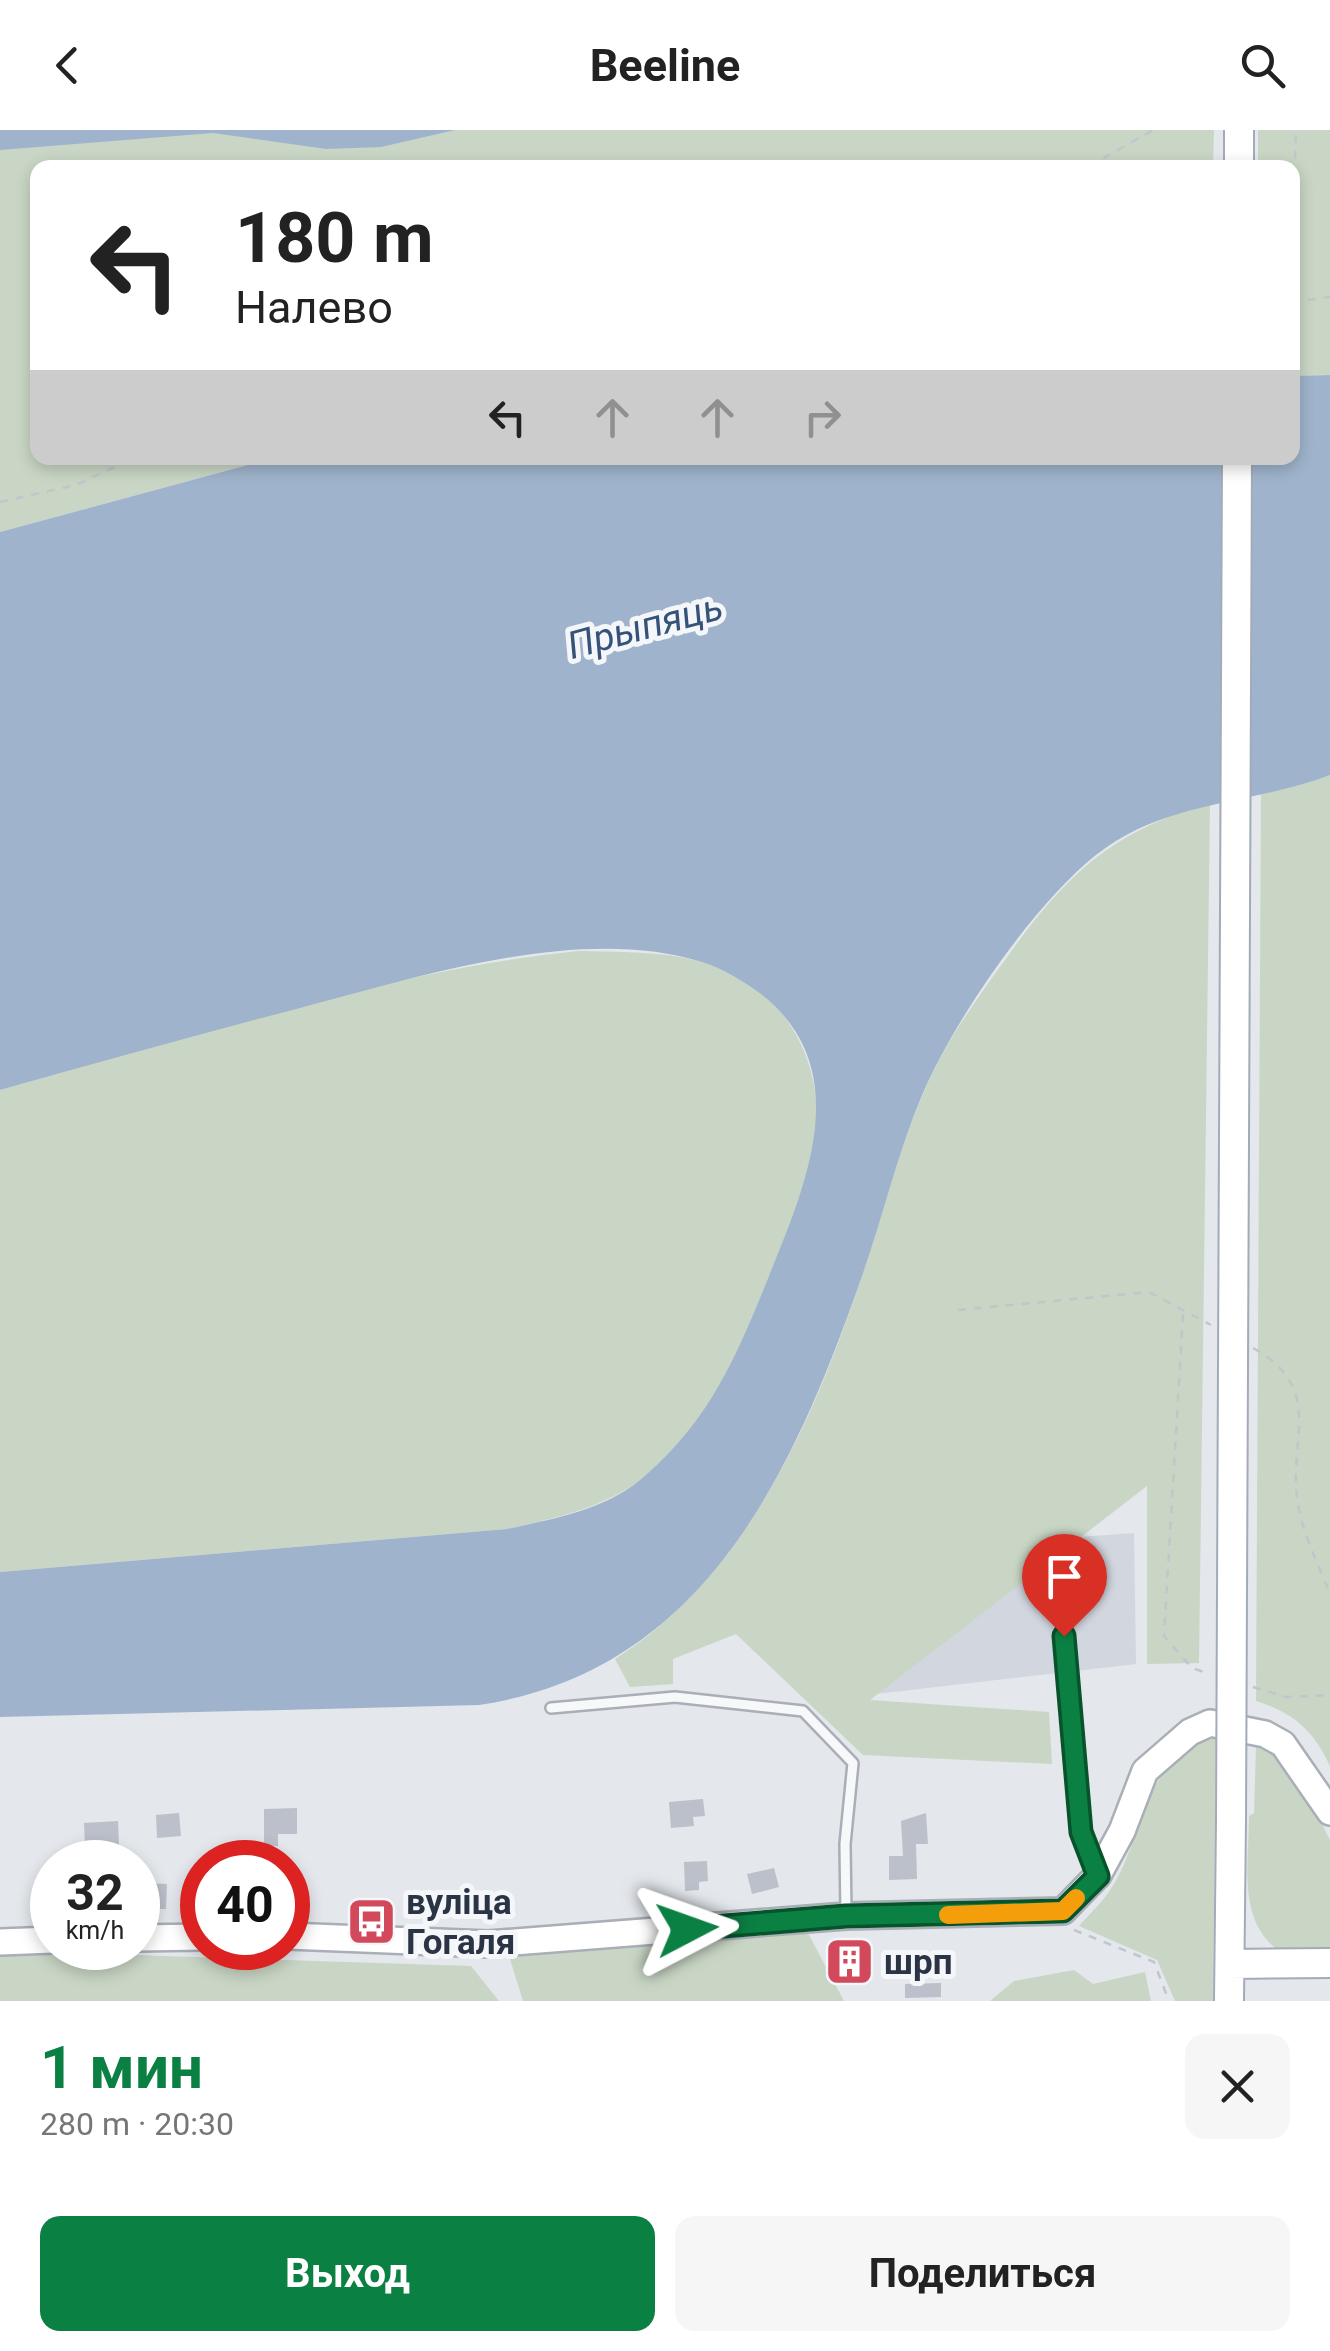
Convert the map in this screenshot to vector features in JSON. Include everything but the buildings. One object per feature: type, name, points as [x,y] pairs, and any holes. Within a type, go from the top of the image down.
[{"type":"main road","points":[[1238,160],[1239,130]]},
{"type":"main road","points":[[1229,2001],[1237,465]]},
{"type":"main road","points":[[1230,1964],[1330,1964]]},
{"type":"street","points":[[310,1937],[488,1944],[846,1916],[1063,1911],[1098,1876],[1122,1831],[1145,1771],[1190,1732],[1210,1723],[1265,1734],[1283,1744],[1330,1812]]},
{"type":"street","points":[[0,1942],[30,1941]]},
{"type":"lane","points":[[1064,1636],[1081,1832],[1098,1876]]},
{"type":"lane","points":[[550,1708],[675,1698],[802,1711],[853,1763],[845,1844],[846,1916]]},
{"type":"path","points":[[1100,160],[1153,130]]},
{"type":"path","points":[[1295,160],[1296,130]]},
{"type":"path","points":[[1300,301],[1330,296]]},
{"type":"path","points":[[0,502],[76,485],[119,465]]},
{"type":"path","points":[[958,1310],[1149,1292],[1214,1327]]},
{"type":"path","points":[[1183,1310],[1164,1636],[1192,1668],[1211,1674]]},
{"type":"path","points":[[1246,1344],[1278,1361],[1299,1390],[1299,1511],[1330,1594]]},
{"type":"path","points":[[1249,1686],[1286,1697],[1330,1695]]},
{"type":"path","points":[[1070,1928],[1154,1962],[1169,2001]]},
{"type":"shaded area","points":[[1134,1533],[1136,1664],[876,1694],[873,1552]]},
{"type":"green space","points":[[0,130],[1214,130],[1213,160],[30,160],[30,465],[248,465],[0,532]]},
{"type":"green space","points":[[1258,130],[1330,130],[1330,375],[1300,376],[1300,160],[1258,160]]},
{"type":"green space","points":[[1330,775],[1330,1766],[1301,1724],[1256,1701],[1261,791]]},
{"type":"green space","points":[[1210,803],[1199,1663],[1147,1664],[1147,1486],[870,1700],[1049,1712],[1052,1764],[863,1755],[736,1634],[673,1659],[673,1684],[630,1687],[615,1659],[663,1623],[704,1582],[741,1536],[800,1432],[846,1322],[914,1115],[931,1075],[962,1021],[1031,925],[1095,858],[1146,827]]},
{"type":"green space","points":[[578,951],[669,955],[729,972],[755,987],[794,1031],[807,1058],[814,1087],[814,1148],[793,1217],[731,1365],[684,1440],[641,1480],[609,1498],[507,1529],[0,1572],[0,1090],[359,990]]},
{"type":"green space","points":[[1216,1738],[1213,2001],[1175,2001],[1157,1960],[1079,1926],[1107,1895],[1122,1870],[1159,1779],[1173,1760],[1192,1746]]},
{"type":"green space","points":[[1256,1747],[1275,1751],[1301,1783],[1330,1840],[1330,1954],[1283,1954],[1268,1941],[1252,1910],[1248,1854]]},
{"type":"green space","points":[[808,1933],[844,2001],[523,2001],[509,1956]]},
{"type":"green space","points":[[30,1955],[30,1970],[160,1970],[160,1956],[180,1956],[180,1970],[310,1970],[310,1961],[471,1966],[499,2001],[0,2001],[0,1956]]},
{"type":"green space","points":[[1074,1970],[1093,1984],[1145,1972],[1151,2001],[990,2001],[1014,1981]]},
{"type":"water","points":[[0,130],[455,130],[381,147],[326,149],[213,133],[0,150]]},
{"type":"water","name":"Прыпяць","points":[[1330,375],[1330,775],[1180,813],[1123,837],[1072,877],[1022,933],[975,998],[923,1093],[836,1346],[772,1486],[731,1549],[683,1605],[626,1651],[558,1685],[479,1705],[0,1717],[0,1572],[507,1529],[598,1505],[631,1487],[689,1430],[735,1356],[798,1200],[815,1126],[815,1090],[807,1056],[790,1023],[748,985],[702,962],[654,952],[604,949],[499,959],[447,970],[0,1090],[0,532],[248,465],[1300,465],[1300,376]]},
{"type":"slow traffic","points":[[948,1915],[1063,1911],[1076,1898]]},
{"type":"place","name":"вуліца Гогаля","points":[[371,1922]]},
{"type":"place","name":"шрп","points":[[849,1962]]},
{"type":"route","points":[[687,1929],[846,1916],[1063,1911],[1098,1876],[1081,1832],[1064,1636]]}]
